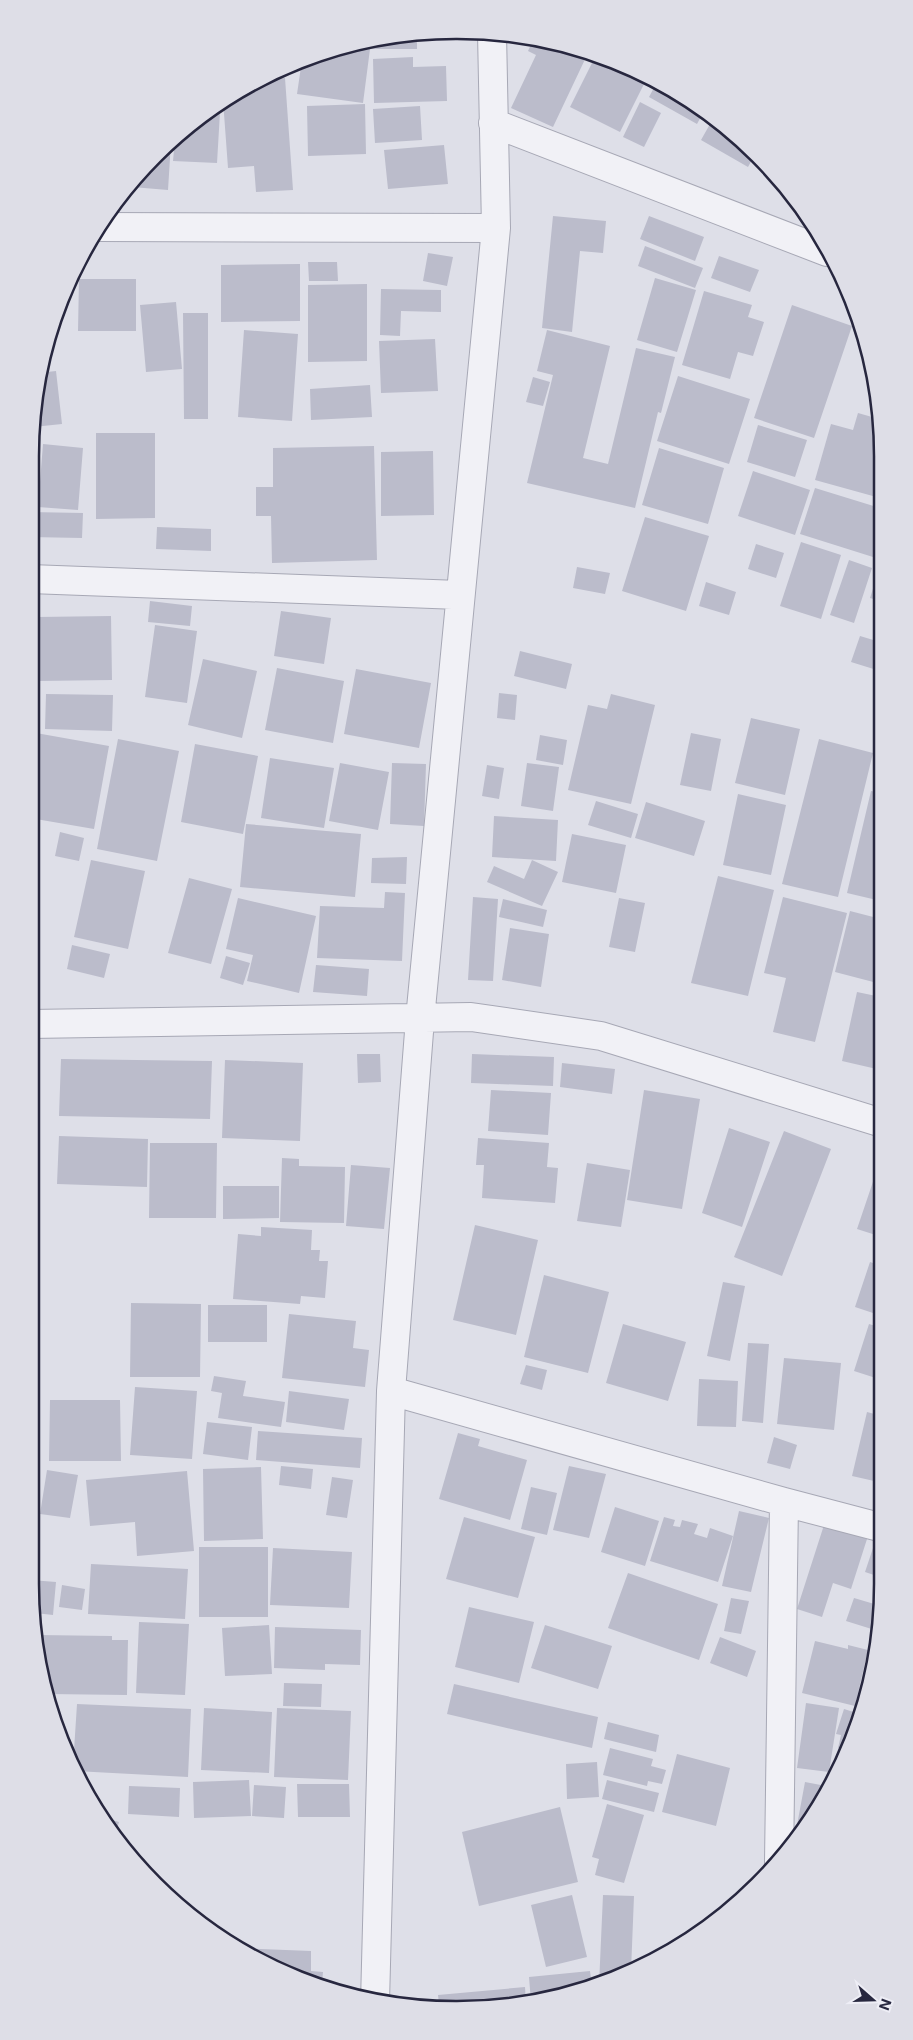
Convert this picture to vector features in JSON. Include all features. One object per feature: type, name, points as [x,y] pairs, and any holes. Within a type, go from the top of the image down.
[{"type":"street","points":[[375,1993],[391,1391],[420,1019],[496,228],[492,41]]},
{"type":"street","points":[[493,123],[818,249]]},
{"type":"street","points":[[107,227],[496,228]]},
{"type":"street","points":[[39,579],[460,595]]},
{"type":"street","points":[[39,1024],[471,1017],[601,1036],[874,1121]]},
{"type":"street","points":[[391,1391],[874,1526]]},
{"type":"street","points":[[779,1849],[784,1502]]},
{"type":"building","points":[[417,41],[417,49],[371,49],[402,42]]},
{"type":"building","points":[[530,46],[585,59],[553,127],[511,108],[536,55],[528,51]]},
{"type":"building","points":[[370,49],[363,103],[297,94],[301,70],[348,53]]},
{"type":"building","points":[[413,57],[413,67],[446,66],[447,101],[374,103],[373,59]]},
{"type":"building","points":[[593,62],[644,84],[620,132],[570,107]]},
{"type":"building","points":[[280,78],[285,78],[293,190],[256,192],[254,166],[228,168],[224,109]]},
{"type":"building","points":[[653,89],[701,117],[697,124],[649,97]]},
{"type":"building","points":[[640,102],[661,113],[644,147],[623,137]]},
{"type":"building","points":[[365,104],[366,154],[308,156],[307,106]]},
{"type":"building","points":[[420,106],[422,140],[375,143],[373,109]]},
{"type":"building","points":[[220,112],[217,163],[173,161],[174,149]]},
{"type":"building","points":[[710,124],[752,161],[748,167],[701,140]]},
{"type":"building","points":[[444,145],[448,184],[388,189],[384,150]]},
{"type":"building","points":[[170,152],[168,190],[137,187]]},
{"type":"building","points":[[553,216],[606,221],[603,253],[580,251],[572,332],[542,328]]},
{"type":"building","points":[[649,216],[704,237],[695,261],[640,239]]},
{"type":"building","points":[[645,246],[703,268],[695,288],[638,266]]},
{"type":"building","points":[[428,253],[453,257],[447,286],[423,281]]},
{"type":"building","points":[[719,256],[759,270],[750,292],[711,278]]},
{"type":"building","points":[[308,262],[337,262],[338,281],[309,281]]},
{"type":"building","points":[[300,264],[300,321],[221,322],[221,265]]},
{"type":"building","points":[[655,278],[696,290],[677,352],[637,340]]},
{"type":"building","points":[[79,279],[136,279],[136,331],[78,331]]},
{"type":"building","points":[[367,284],[367,361],[308,362],[308,285]]},
{"type":"building","points":[[381,289],[441,290],[441,312],[401,311],[400,336],[380,335]]},
{"type":"building","points":[[704,291],[752,305],[748,317],[764,322],[753,356],[738,352],[730,379],[682,365]]},
{"type":"building","points":[[176,302],[182,369],[146,372],[140,305]]},
{"type":"building","points":[[792,305],[852,326],[814,438],[754,418]]},
{"type":"building","points":[[183,313],[208,313],[208,419],[184,419]]},
{"type":"building","points":[[244,330],[298,334],[292,421],[238,417]]},
{"type":"building","points":[[547,330],[610,346],[583,458],[608,464],[636,348],[675,357],[661,413],[658,412],[635,508],[527,483],[553,375],[537,371]]},
{"type":"building","points":[[435,339],[438,391],[381,393],[379,341]]},
{"type":"building","points":[[56,371],[62,424],[40,426],[42,402],[48,372]]},
{"type":"building","points":[[678,376],[750,399],[729,464],[657,441]]},
{"type":"building","points":[[533,377],[550,382],[543,406],[526,402]]},
{"type":"building","points":[[370,385],[372,417],[311,420],[310,389]]},
{"type":"building","points":[[858,413],[872,417],[874,496],[815,480],[831,424],[853,430]]},
{"type":"building","points":[[758,425],[807,440],[795,477],[747,462]]},
{"type":"building","points":[[96,433],[155,433],[155,518],[96,519]]},
{"type":"building","points":[[43,444],[83,448],[78,510],[39,507]]},
{"type":"building","points":[[374,446],[377,560],[272,563],[271,516],[256,516],[256,487],[273,487],[273,448]]},
{"type":"building","points":[[659,448],[724,468],[708,524],[642,505]]},
{"type":"building","points":[[433,451],[434,515],[381,516],[381,452]]},
{"type":"building","points":[[753,471],[810,490],[795,535],[738,516]]},
{"type":"building","points":[[815,488],[874,506],[873,557],[800,534]]},
{"type":"building","points":[[39,512],[83,513],[82,538],[39,537]]},
{"type":"building","points":[[645,517],[709,536],[686,611],[622,591]]},
{"type":"building","points":[[157,527],[211,529],[211,551],[156,549]]},
{"type":"building","points":[[801,542],[841,555],[821,619],[780,606]]},
{"type":"building","points":[[756,544],[784,553],[776,578],[748,569]]},
{"type":"building","points":[[849,560],[872,568],[854,623],[830,615]]},
{"type":"building","points":[[577,567],[610,573],[605,594],[573,588]]},
{"type":"building","points":[[706,582],[736,592],[729,615],[699,606]]},
{"type":"building","points":[[874,586],[874,599],[870,598]]},
{"type":"building","points":[[150,601],[192,606],[190,626],[148,622]]},
{"type":"building","points":[[281,611],[331,618],[324,664],[274,656]]},
{"type":"building","points":[[111,616],[112,680],[39,681],[39,617]]},
{"type":"building","points":[[155,625],[197,631],[187,703],[145,697]]},
{"type":"building","points":[[860,636],[874,640],[874,669],[851,662]]},
{"type":"building","points":[[520,651],[572,664],[566,689],[514,676]]},
{"type":"building","points":[[203,659],[257,671],[242,738],[188,725]]},
{"type":"building","points":[[277,668],[344,681],[333,743],[265,730]]},
{"type":"building","points":[[356,669],[431,683],[419,748],[344,734]]},
{"type":"building","points":[[499,693],[517,695],[515,720],[497,718]]},
{"type":"building","points":[[46,694],[113,695],[112,731],[45,729]]},
{"type":"building","points":[[611,694],[655,705],[631,804],[568,790],[588,705],[607,709]]},
{"type":"building","points":[[751,718],[800,729],[785,795],[735,783]]},
{"type":"building","points":[[691,733],[721,739],[711,791],[680,785]]},
{"type":"building","points":[[39,734],[109,746],[94,829],[39,820]]},
{"type":"building","points":[[540,735],[567,740],[563,765],[536,760]]},
{"type":"building","points":[[118,739],[179,751],[157,861],[97,849]]},
{"type":"building","points":[[819,739],[873,753],[838,897],[782,884]]},
{"type":"building","points":[[195,744],[258,756],[243,834],[181,822]]},
{"type":"building","points":[[270,758],[334,768],[324,828],[261,818]]},
{"type":"building","points":[[340,763],[389,772],[378,830],[329,821]]},
{"type":"building","points":[[392,763],[426,764],[424,826],[390,824]]},
{"type":"building","points":[[527,763],[559,767],[553,811],[521,806]]},
{"type":"building","points":[[487,765],[504,768],[499,799],[482,796]]},
{"type":"building","points":[[871,791],[874,792],[874,899],[847,893]]},
{"type":"building","points":[[738,794],[786,805],[771,875],[723,865]]},
{"type":"building","points":[[596,801],[638,814],[631,838],[588,825]]},
{"type":"building","points":[[646,802],[705,821],[694,856],[635,838]]},
{"type":"building","points":[[494,816],[558,820],[556,861],[492,857]]},
{"type":"building","points":[[246,824],[361,834],[355,897],[240,887]]},
{"type":"building","points":[[60,832],[84,838],[79,861],[55,856]]},
{"type":"building","points":[[572,834],[626,845],[616,893],[562,882]]},
{"type":"building","points":[[407,857],[406,884],[371,883],[372,858]]},
{"type":"building","points":[[91,860],[145,871],[128,949],[74,937]]},
{"type":"building","points":[[532,860],[558,872],[542,906],[487,882],[494,866],[524,879]]},
{"type":"building","points":[[718,876],[774,890],[748,996],[691,983]]},
{"type":"building","points":[[189,878],[232,889],[211,964],[168,953]]},
{"type":"building","points":[[385,892],[405,893],[402,961],[317,958],[320,906],[384,908]]},
{"type":"building","points":[[473,897],[498,899],[493,981],[468,980]]},
{"type":"building","points":[[783,897],[847,913],[815,1042],[773,1032],[786,978],[764,973]]},
{"type":"building","points":[[238,898],[316,916],[299,993],[247,981],[253,955],[226,949]]},
{"type":"building","points":[[619,898],[645,903],[635,952],[609,947]]},
{"type":"building","points":[[503,899],[547,910],[543,927],[499,917]]},
{"type":"building","points":[[850,911],[874,917],[874,982],[835,972]]},
{"type":"building","points":[[510,928],[549,934],[541,987],[502,980]]},
{"type":"building","points":[[72,945],[110,954],[104,978],[67,969]]},
{"type":"building","points":[[226,956],[250,963],[243,985],[220,978]]},
{"type":"building","points":[[316,965],[369,969],[367,996],[313,992]]},
{"type":"building","points":[[857,992],[874,996],[874,1068],[842,1061]]},
{"type":"building","points":[[357,1054],[380,1054],[381,1082],[358,1083]]},
{"type":"building","points":[[472,1054],[554,1057],[553,1086],[471,1083]]},
{"type":"building","points":[[61,1059],[212,1061],[210,1119],[59,1116]]},
{"type":"building","points":[[225,1060],[303,1063],[300,1141],[222,1138]]},
{"type":"building","points":[[562,1063],[615,1069],[612,1094],[560,1087]]},
{"type":"building","points":[[491,1090],[551,1093],[548,1135],[488,1131]]},
{"type":"building","points":[[644,1090],[700,1099],[682,1209],[627,1200]]},
{"type":"building","points":[[729,1128],[770,1142],[742,1227],[702,1213]]},
{"type":"building","points":[[784,1131],[831,1149],[782,1276],[734,1257]]},
{"type":"building","points":[[59,1136],[148,1139],[147,1187],[57,1184]]},
{"type":"building","points":[[478,1138],[549,1143],[547,1167],[558,1168],[555,1203],[482,1198],[484,1165],[476,1165]]},
{"type":"building","points":[[150,1143],[217,1143],[216,1218],[149,1218]]},
{"type":"building","points":[[282,1158],[299,1159],[299,1166],[345,1167],[344,1223],[280,1222]]},
{"type":"building","points":[[587,1163],[630,1170],[621,1227],[577,1221]]},
{"type":"building","points":[[351,1165],[390,1168],[384,1229],[346,1226]]},
{"type":"building","points":[[874,1179],[874,1234],[857,1229]]},
{"type":"building","points":[[223,1186],[279,1186],[279,1218],[223,1219]]},
{"type":"building","points":[[475,1225],[538,1240],[516,1335],[453,1320]]},
{"type":"building","points":[[261,1227],[312,1230],[311,1250],[320,1250],[319,1261],[328,1261],[325,1298],[301,1296],[300,1304],[233,1299],[238,1234],[261,1236]]},
{"type":"building","points":[[870,1262],[874,1263],[874,1313],[855,1307]]},
{"type":"building","points":[[544,1275],[609,1292],[588,1373],[524,1357]]},
{"type":"building","points":[[723,1282],[745,1286],[730,1361],[707,1356]]},
{"type":"building","points":[[131,1303],[201,1304],[200,1377],[130,1377]]},
{"type":"building","points":[[208,1305],[267,1305],[267,1342],[208,1342]]},
{"type":"building","points":[[289,1314],[356,1321],[353,1348],[369,1350],[365,1387],[282,1378]]},
{"type":"building","points":[[623,1324],[686,1342],[668,1401],[606,1383]]},
{"type":"building","points":[[869,1324],[874,1326],[874,1377],[854,1371]]},
{"type":"building","points":[[748,1343],[769,1344],[763,1423],[742,1421]]},
{"type":"building","points":[[784,1358],[841,1363],[834,1430],[777,1424]]},
{"type":"building","points":[[526,1365],[547,1370],[542,1390],[520,1384]]},
{"type":"building","points":[[214,1376],[246,1381],[243,1396],[285,1402],[281,1427],[218,1418],[222,1393],[211,1391]]},
{"type":"building","points":[[699,1379],[738,1381],[736,1427],[697,1426]]},
{"type":"building","points":[[135,1387],[197,1391],[192,1459],[130,1455]]},
{"type":"building","points":[[289,1391],[349,1399],[344,1430],[286,1422]]},
{"type":"building","points":[[50,1400],[120,1400],[121,1461],[49,1461]]},
{"type":"building","points":[[867,1412],[874,1414],[874,1481],[852,1476]]},
{"type":"building","points":[[207,1422],[252,1427],[248,1460],[203,1454]]},
{"type":"building","points":[[258,1431],[362,1438],[360,1468],[256,1460]]},
{"type":"building","points":[[458,1433],[480,1439],[478,1446],[527,1460],[510,1520],[439,1499]]},
{"type":"building","points":[[774,1437],[797,1445],[790,1469],[767,1463]]},
{"type":"building","points":[[281,1466],[313,1469],[311,1489],[279,1485]]},
{"type":"building","points":[[569,1466],[606,1474],[589,1538],[553,1530]]},
{"type":"building","points":[[261,1467],[263,1539],[204,1541],[203,1469]]},
{"type":"building","points":[[47,1470],[78,1475],[70,1518],[40,1514]]},
{"type":"building","points":[[187,1471],[194,1551],[137,1556],[135,1522],[90,1526],[86,1480]]},
{"type":"building","points":[[332,1477],[353,1480],[347,1518],[326,1515]]},
{"type":"building","points":[[531,1487],[557,1493],[547,1535],[521,1529]]},
{"type":"building","points":[[615,1507],[659,1521],[645,1566],[601,1552]]},
{"type":"building","points":[[739,1511],[769,1518],[751,1592],[722,1586]]},
{"type":"building","points":[[464,1517],[535,1537],[518,1598],[446,1579]]},
{"type":"building","points":[[664,1517],[675,1520],[673,1526],[680,1527],[682,1520],[698,1524],[694,1534],[707,1538],[710,1528],[733,1536],[718,1582],[650,1561]]},
{"type":"building","points":[[824,1525],[867,1539],[851,1589],[833,1583],[822,1617],[797,1609]]},
{"type":"building","points":[[199,1547],[268,1547],[268,1617],[199,1617]]},
{"type":"building","points":[[273,1548],[352,1552],[349,1608],[270,1605]]},
{"type":"building","points":[[873,1548],[874,1548],[874,1575],[865,1572]]},
{"type":"building","points":[[91,1564],[188,1569],[185,1619],[88,1614]]},
{"type":"building","points":[[628,1573],[718,1604],[699,1660],[608,1628]]},
{"type":"building","points":[[39,1581],[56,1582],[53,1615],[40,1614]]},
{"type":"building","points":[[62,1585],[85,1589],[82,1610],[59,1607]]},
{"type":"building","points":[[731,1598],[749,1601],[741,1634],[724,1631]]},
{"type":"building","points":[[854,1598],[873,1604],[872,1629],[846,1621]]},
{"type":"building","points":[[469,1607],[534,1622],[519,1683],[455,1667]]},
{"type":"building","points":[[139,1622],[189,1624],[185,1695],[136,1693]]},
{"type":"building","points":[[269,1625],[272,1674],[225,1676],[222,1628]]},
{"type":"building","points":[[545,1625],[612,1646],[598,1689],[531,1668]]},
{"type":"building","points":[[275,1627],[361,1630],[360,1665],[325,1664],[325,1670],[274,1668]]},
{"type":"building","points":[[42,1635],[112,1636],[112,1640],[128,1640],[127,1695],[54,1694]]},
{"type":"building","points":[[720,1637],[756,1651],[747,1677],[710,1663]]},
{"type":"building","points":[[815,1641],[848,1649],[848,1645],[868,1650],[855,1706],[802,1693]]},
{"type":"building","points":[[284,1683],[322,1684],[321,1707],[283,1706]]},
{"type":"building","points":[[454,1684],[598,1717],[592,1748],[447,1714]]},
{"type":"building","points":[[806,1703],[839,1708],[829,1772],[797,1768]]},
{"type":"building","points":[[77,1704],[191,1709],[188,1777],[84,1771],[74,1750]]},
{"type":"building","points":[[204,1708],[272,1712],[269,1773],[201,1770]]},
{"type":"building","points":[[277,1708],[351,1711],[348,1780],[274,1777]]},
{"type":"building","points":[[844,1709],[854,1712],[840,1749],[838,1748],[841,1735],[836,1734]]},
{"type":"building","points":[[608,1722],[659,1735],[656,1752],[604,1739]]},
{"type":"building","points":[[610,1748],[653,1759],[651,1766],[666,1770],[662,1784],[648,1781],[647,1786],[603,1775]]},
{"type":"building","points":[[677,1754],[730,1768],[716,1826],[662,1812]]},
{"type":"building","points":[[597,1762],[599,1797],[567,1799],[566,1764]]},
{"type":"building","points":[[249,1780],[251,1816],[194,1818],[193,1782]]},
{"type":"building","points":[[607,1780],[659,1793],[654,1812],[602,1799]]},
{"type":"building","points":[[805,1782],[822,1785],[804,1816],[797,1826]]},
{"type":"building","points":[[297,1784],[349,1784],[350,1817],[298,1817]]},
{"type":"building","points":[[254,1785],[286,1787],[284,1818],[252,1816]]},
{"type":"building","points":[[129,1786],[180,1788],[179,1817],[128,1814]]},
{"type":"building","points":[[607,1804],[644,1815],[624,1883],[595,1875],[599,1859],[592,1857]]},
{"type":"building","points":[[560,1807],[578,1882],[479,1906],[462,1832]]},
{"type":"building","points":[[112,1820],[119,1822],[117,1828]]},
{"type":"building","points":[[572,1895],[587,1957],[546,1967],[531,1905]]},
{"type":"building","points":[[603,1895],[634,1896],[631,1962],[599,1976]]},
{"type":"building","points":[[255,1949],[311,1951],[311,1971],[323,1972],[322,1979]]},
{"type":"building","points":[[590,1971],[591,1979],[530,1994],[529,1977]]},
{"type":"building","points":[[525,1987],[526,1995],[456,2001],[439,2000],[438,1995]]}]
